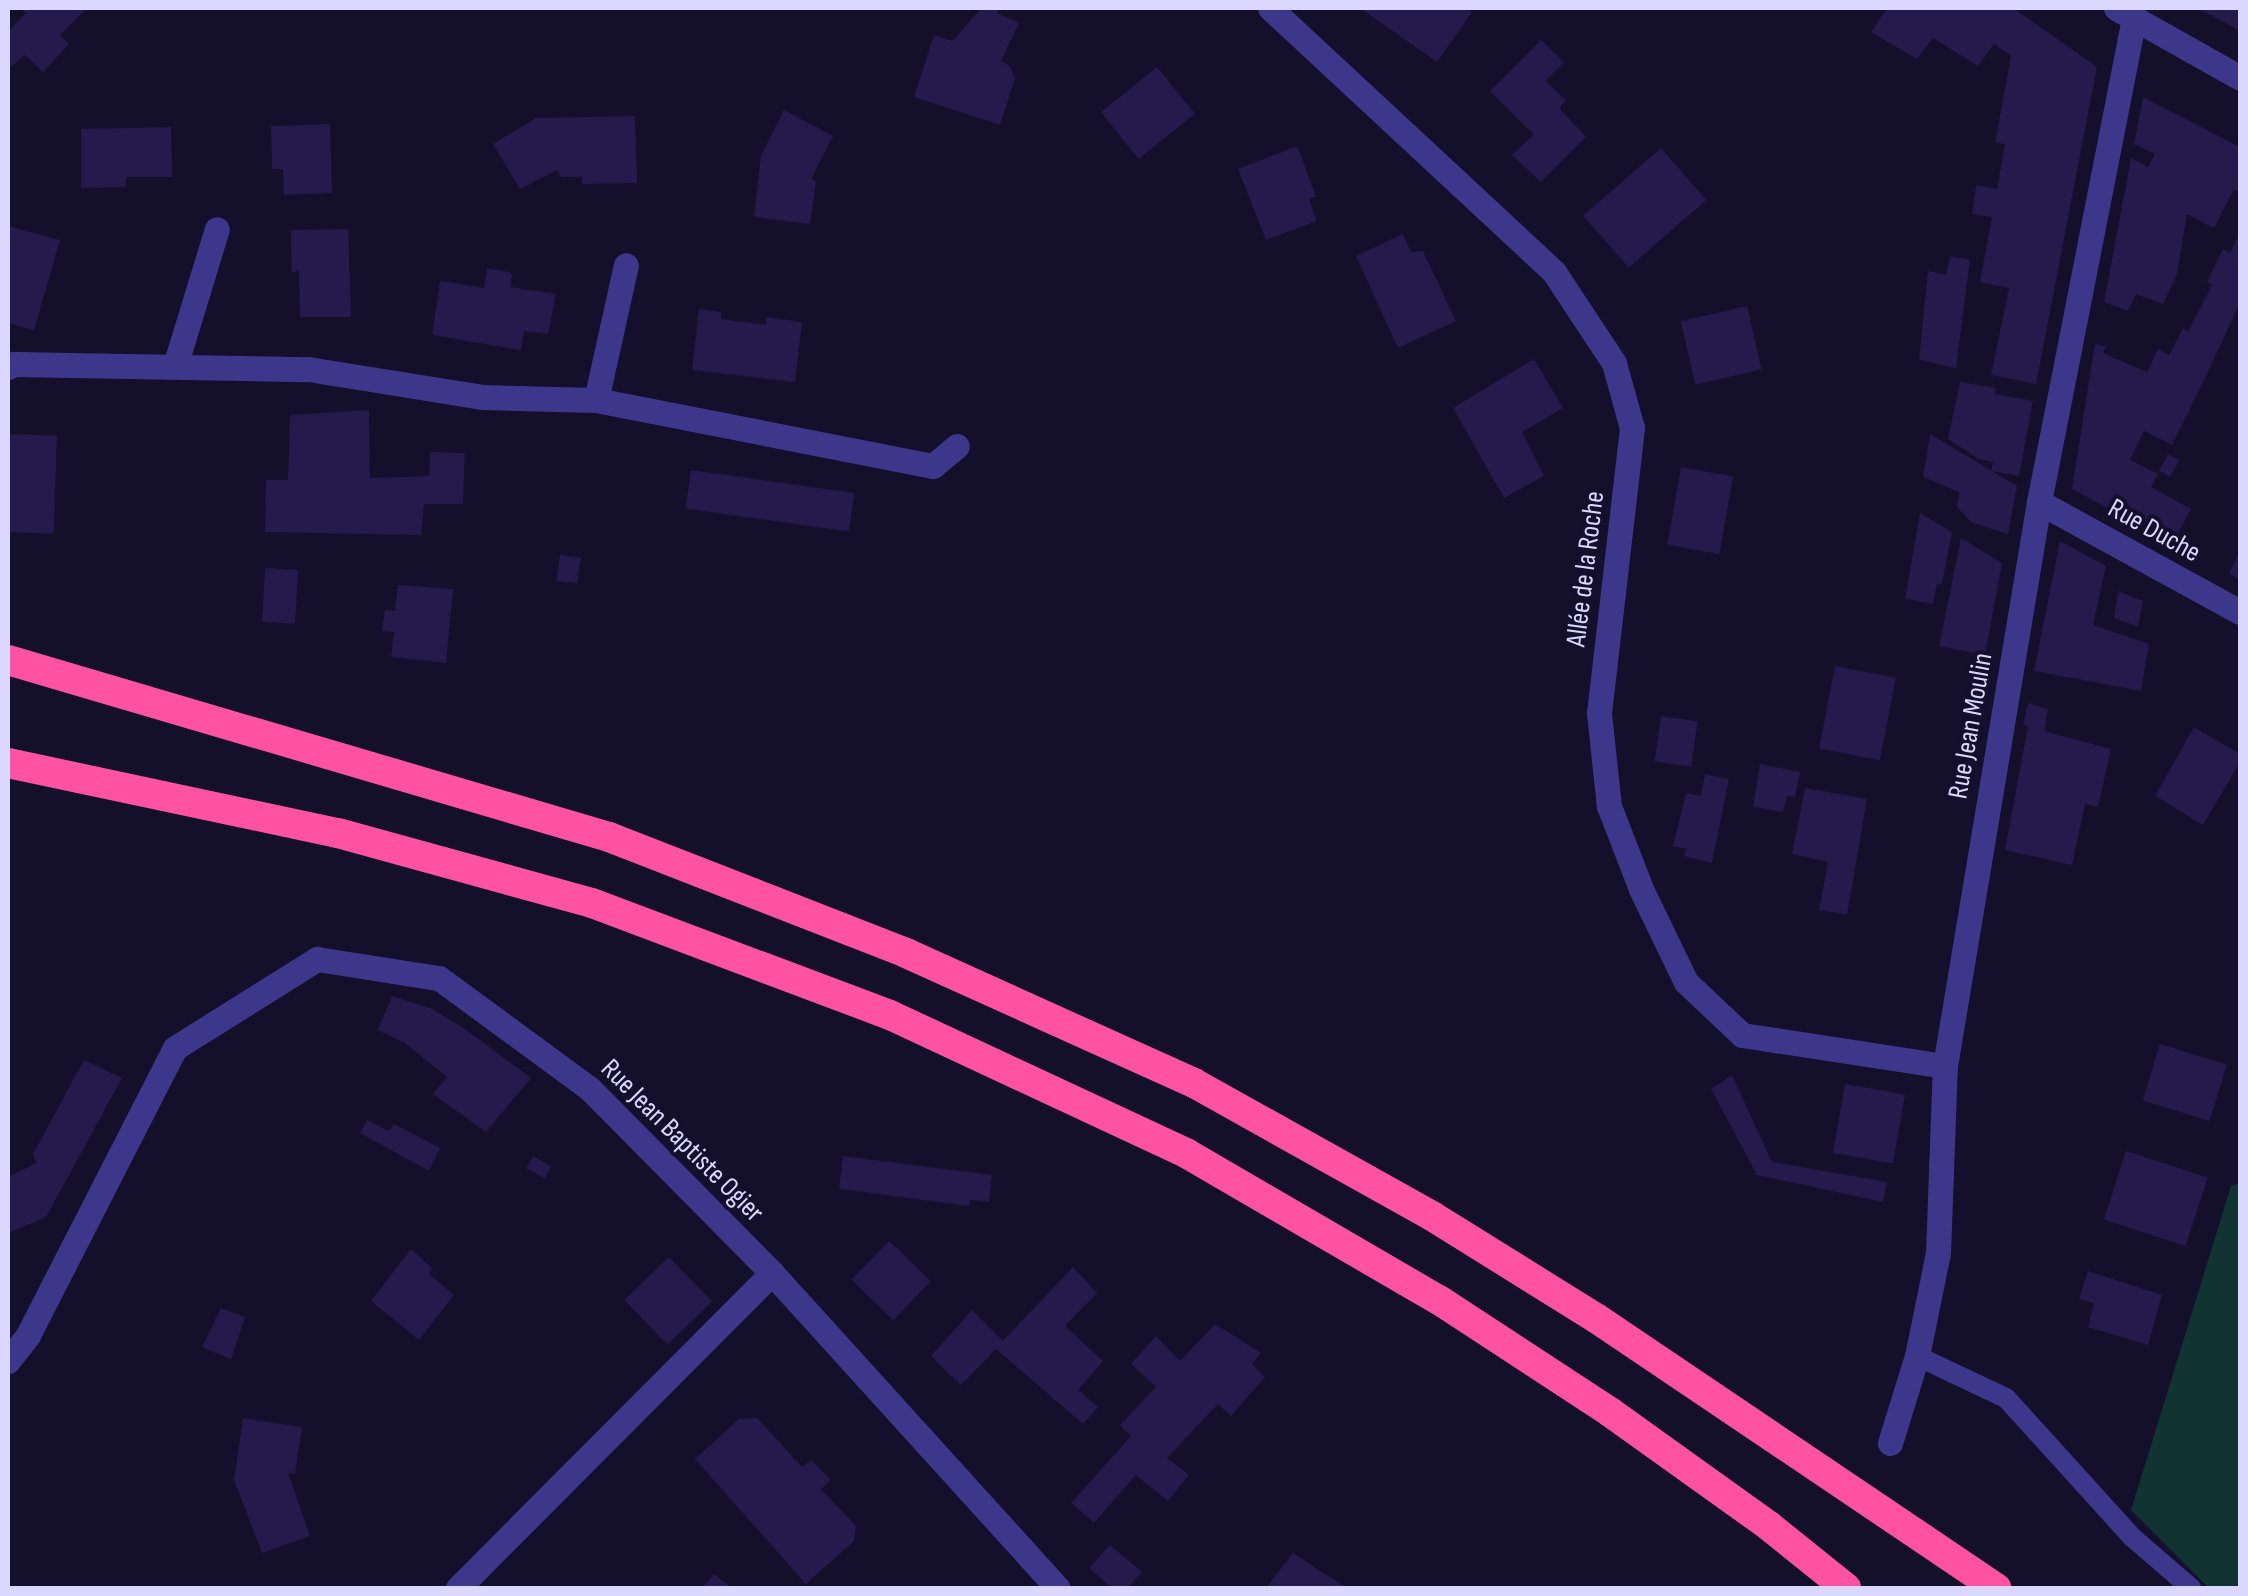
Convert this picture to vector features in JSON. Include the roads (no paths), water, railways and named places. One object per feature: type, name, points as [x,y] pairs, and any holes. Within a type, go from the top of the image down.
[{"type":"highway","points":[[8,660],[610,837],[906,953],[1194,1083],[1432,1216],[1596,1318],[1997,1588]]},
{"type":"highway","points":[[8,763],[338,833],[592,903],[890,1014],[1186,1153],[1439,1300],[1610,1412],[1780,1534],[1846,1588]]},
{"type":"street","name":"Allée de la Roche","points":[[1270,8],[1554,272],[1614,362],[1632,428],[1599,714],[1609,806],[1641,888],[1686,982],[1742,1035],[1944,1066]]},
{"type":"street","name":"Rue Jean Moulin","points":[[1890,1443],[1917,1356],[1938,1253],[1944,1066],[2125,13]]},
{"type":"street","points":[[2125,13],[2240,78]]},
{"type":"street","points":[[175,366],[217,229]]},
{"type":"street","points":[[596,400],[626,265]]},
{"type":"street","points":[[8,367],[14,364],[308,369],[482,397],[596,400],[933,466],[957,446]]},
{"type":"street","name":"Rue Duche","points":[[2039,502],[2240,612]]},
{"type":"street","name":"Rue Jean Baptiste Ogier","points":[[8,1361],[28,1335],[175,1048],[317,959],[440,978],[590,1089],[772,1272],[1058,1588]]},
{"type":"street","points":[[458,1588],[772,1272]]},
{"type":"lane","points":[[1917,1356],[2006,1398],[2132,1537],[2191,1588]]}]
